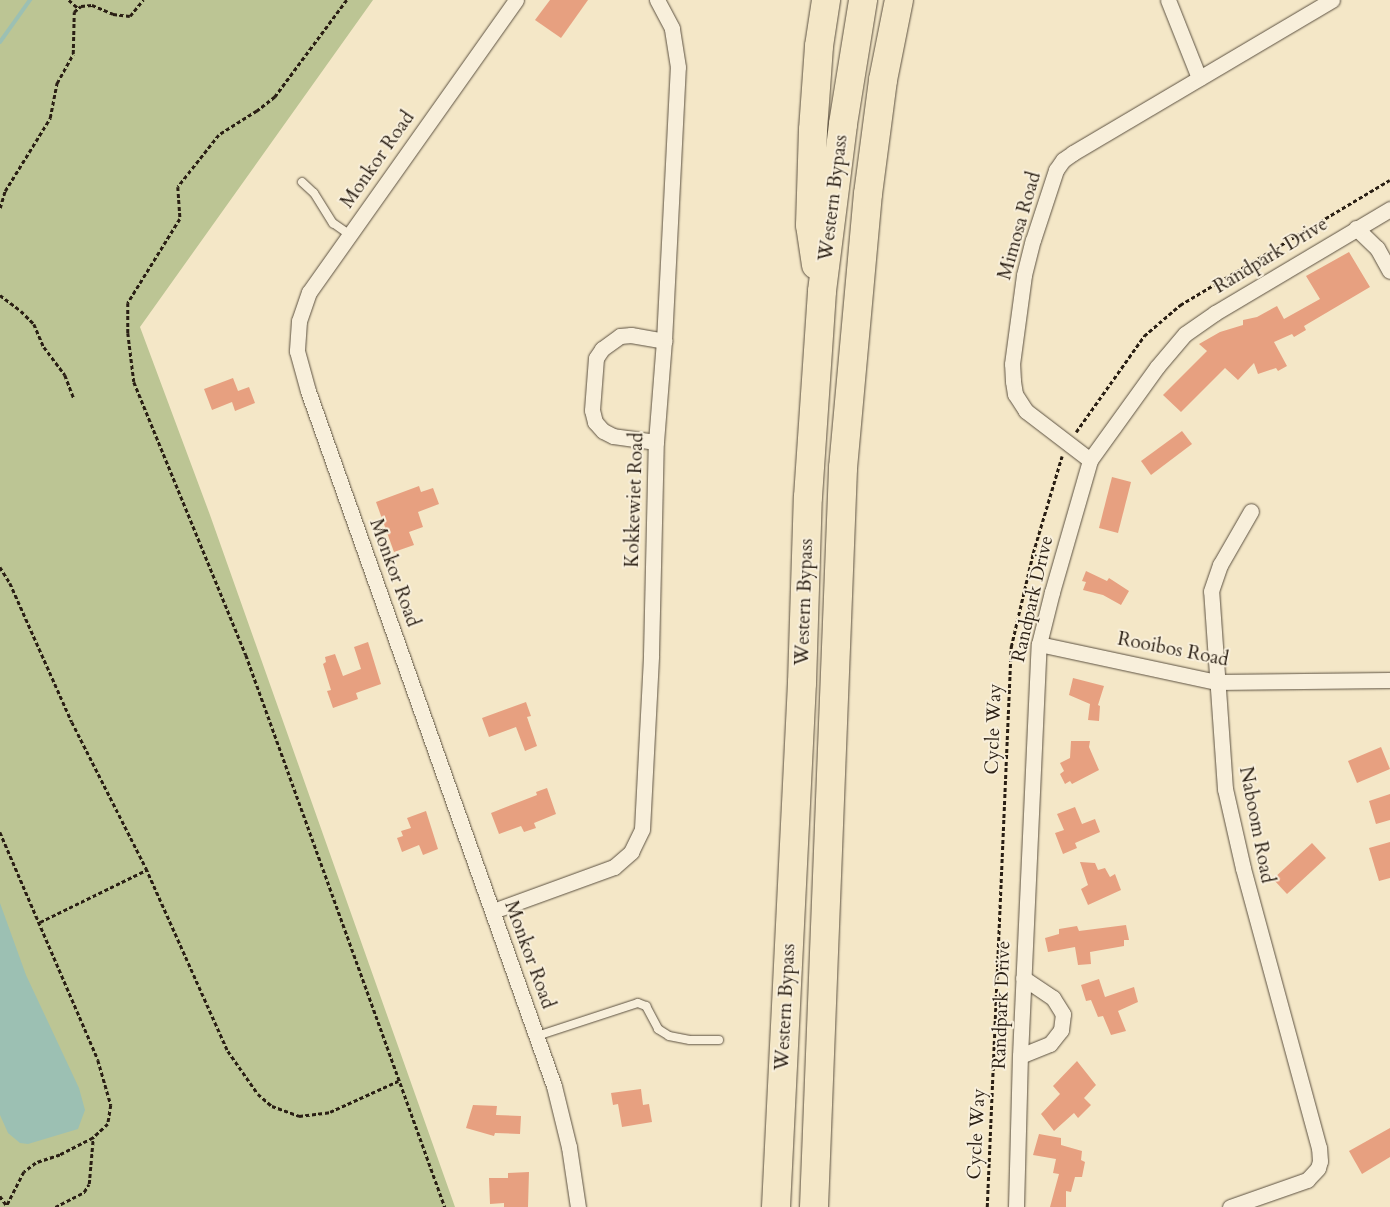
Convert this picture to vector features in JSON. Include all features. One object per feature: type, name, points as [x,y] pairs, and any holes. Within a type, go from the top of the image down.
[{"type":"highway","points":[[822,291],[810,224],[813,130],[826,0]]},
{"type":"highway","name":"Western Bypass","points":[[776,1207],[802,683],[808,497],[822,291],[843,124],[863,0]]},
{"type":"highway","name":"Western Bypass","points":[[814,1207],[843,468],[868,194],[883,80],[899,0]]},
{"type":"street","name":"Monkor Road","points":[[516,0],[309,292],[302,310],[297,341],[300,370],[537,1036],[563,1122],[578,1207]]},
{"type":"street","name":"Kokkewiet Road","points":[[493,911],[614,867],[631,852],[642,829],[651,655],[656,442],[664,341],[678,67],[672,28],[657,0]]},
{"type":"street","points":[[1168,0],[1198,78]]},
{"type":"street","name":"Mimosa Road","points":[[1090,460],[1026,411],[1015,394],[1012,381],[1012,364],[1024,275],[1056,170],[1073,153],[1332,0]]},
{"type":"street","name":"Randpark Drive","points":[[1016,1207],[1023,978],[1040,644],[1054,584],[1090,460],[1157,367],[1185,334],[1215,313],[1390,209]]},
{"type":"street","points":[[1356,228],[1377,248],[1390,271]]},
{"type":"street","points":[[656,442],[613,436],[603,431],[596,422],[592,410],[596,358],[602,350],[620,336],[631,335],[664,341]]},
{"type":"street","name":"Naboom Road","points":[[1230,1207],[1306,1180],[1318,1168],[1319,1148],[1234,832],[1226,789],[1211,590],[1220,565],[1251,511]]},
{"type":"street","name":"Rooibos Road","points":[[1040,644],[1217,682],[1390,680]]},
{"type":"street","points":[[1020,1056],[1050,1044],[1061,1030],[1063,1014],[1053,998],[1023,978]]},
{"type":"lane","points":[[302,182],[314,193],[333,223],[349,234]]},
{"type":"lane","points":[[537,1036],[638,1003],[646,1006],[658,1029],[670,1036],[690,1040],[719,1040]]},
{"type":"path","points":[[69,0],[78,8]]},
{"type":"path","points":[[0,208],[5,191],[50,118],[57,83],[73,54],[74,12],[78,8],[92,5],[113,14],[130,16],[142,0]]},
{"type":"path","points":[[347,0],[274,97],[257,111],[219,135],[178,187],[180,219],[128,303],[128,333],[134,382],[246,655],[445,1207]]},
{"type":"path","name":"Cycle Way","points":[[987,1207],[1011,647],[1033,553],[1064,451],[1144,336],[1180,305],[1390,180]]},
{"type":"path","points":[[0,296],[21,311],[34,324],[44,347],[65,375],[74,398]]},
{"type":"path","points":[[0,567],[10,583],[72,722],[146,870],[228,1051],[258,1094],[272,1106],[299,1116],[330,1112],[399,1081]]},
{"type":"path","points":[[0,832],[98,1060],[111,1105],[108,1124],[93,1138],[60,1155],[36,1163],[24,1172],[7,1206],[0,1196]]},
{"type":"path","points":[[40,922],[146,870]]},
{"type":"path","points":[[55,1207],[84,1192],[89,1184],[93,1138]]},
{"type":"green space","points":[[0,0],[373,0],[140,327],[210,515],[455,1207],[0,1207]]},
{"type":"water","points":[[0,903],[26,975],[79,1088],[85,1110],[78,1129],[28,1144],[20,1143],[8,1133],[0,1115]]},
{"type":"building","points":[[550,0],[588,0],[561,38],[535,20]]},
{"type":"building","points":[[1349,252],[1370,287],[1304,326],[1306,330],[1294,337],[1292,334],[1274,342],[1287,366],[1278,371],[1276,368],[1258,374],[1254,363],[1238,380],[1225,368],[1181,412],[1163,395],[1207,351],[1199,344],[1220,332],[1243,325],[1243,320],[1257,317],[1277,306],[1284,319],[1320,299],[1306,276]]},
{"type":"building","points":[[233,378],[238,391],[249,387],[255,403],[235,411],[232,402],[212,410],[204,389]]},
{"type":"building","points":[[1182,431],[1192,444],[1151,475],[1141,461]]},
{"type":"building","points":[[1112,477],[1131,482],[1118,533],[1099,528]]},
{"type":"building","points":[[419,486],[421,492],[433,488],[439,504],[418,512],[423,527],[409,532],[414,545],[394,552],[376,502]]},
{"type":"building","points":[[1086,571],[1107,581],[1109,578],[1129,591],[1121,605],[1103,595],[1083,590],[1086,582],[1082,581]]},
{"type":"building","points":[[368,642],[381,684],[356,693],[358,699],[333,708],[327,691],[331,690],[323,664],[326,662],[325,657],[335,654],[343,676],[361,669],[354,647]]},
{"type":"building","points":[[1073,678],[1104,686],[1098,705],[1100,706],[1099,721],[1088,720],[1090,704],[1069,695]]},
{"type":"building","points":[[526,702],[531,716],[527,717],[537,746],[525,751],[516,727],[489,737],[482,718]]},
{"type":"building","points":[[1071,741],[1090,741],[1089,747],[1099,770],[1072,784],[1070,781],[1065,784],[1060,774],[1064,771],[1060,763],[1070,758]]},
{"type":"building","points":[[1381,747],[1390,769],[1357,783],[1348,761]]},
{"type":"building","points":[[547,788],[556,814],[534,823],[536,828],[524,832],[521,826],[499,834],[491,813],[537,795],[536,792]]},
{"type":"building","points":[[1390,794],[1390,820],[1376,824],[1369,801]]},
{"type":"building","points":[[1075,807],[1082,824],[1095,819],[1100,832],[1075,843],[1077,848],[1063,854],[1055,833],[1064,830],[1057,814]]},
{"type":"building","points":[[426,811],[438,849],[423,855],[419,845],[402,852],[397,838],[403,836],[401,831],[411,828],[407,818]]},
{"type":"building","points":[[1390,842],[1390,878],[1379,881],[1369,848]]},
{"type":"building","points":[[1312,843],[1326,858],[1287,894],[1273,879]]},
{"type":"building","points":[[1080,862],[1095,863],[1098,870],[1105,868],[1110,877],[1115,874],[1121,890],[1088,905],[1081,889],[1088,885]]},
{"type":"building","points":[[1126,925],[1129,940],[1124,940],[1124,946],[1090,952],[1091,964],[1078,965],[1075,947],[1048,952],[1045,938],[1059,934],[1059,929],[1077,926],[1079,931]]},
{"type":"building","points":[[1099,979],[1105,997],[1134,987],[1138,1002],[1118,1011],[1126,1031],[1111,1035],[1103,1016],[1098,1017],[1091,1000],[1086,1001],[1081,985]]},
{"type":"building","points":[[1077,1061],[1096,1085],[1084,1098],[1091,1105],[1078,1118],[1074,1113],[1054,1131],[1041,1114],[1060,1094],[1053,1086]]},
{"type":"building","points":[[641,1089],[643,1105],[649,1104],[652,1122],[622,1127],[618,1104],[613,1105],[611,1093]]},
{"type":"building","points":[[473,1105],[497,1106],[496,1115],[521,1116],[520,1134],[495,1133],[494,1136],[466,1128]]},
{"type":"building","points":[[1390,1128],[1390,1157],[1362,1174],[1349,1151]]},
{"type":"building","points":[[1039,1134],[1061,1138],[1061,1145],[1082,1151],[1081,1160],[1085,1162],[1082,1177],[1075,1177],[1071,1192],[1066,1191],[1066,1207],[1050,1207],[1059,1174],[1053,1173],[1056,1159],[1033,1155]]},
{"type":"building","points":[[529,1172],[528,1207],[504,1207],[504,1203],[490,1204],[489,1178],[508,1178],[508,1173]]},
{"type":"waterway","points":[[0,42],[30,0]]}]
